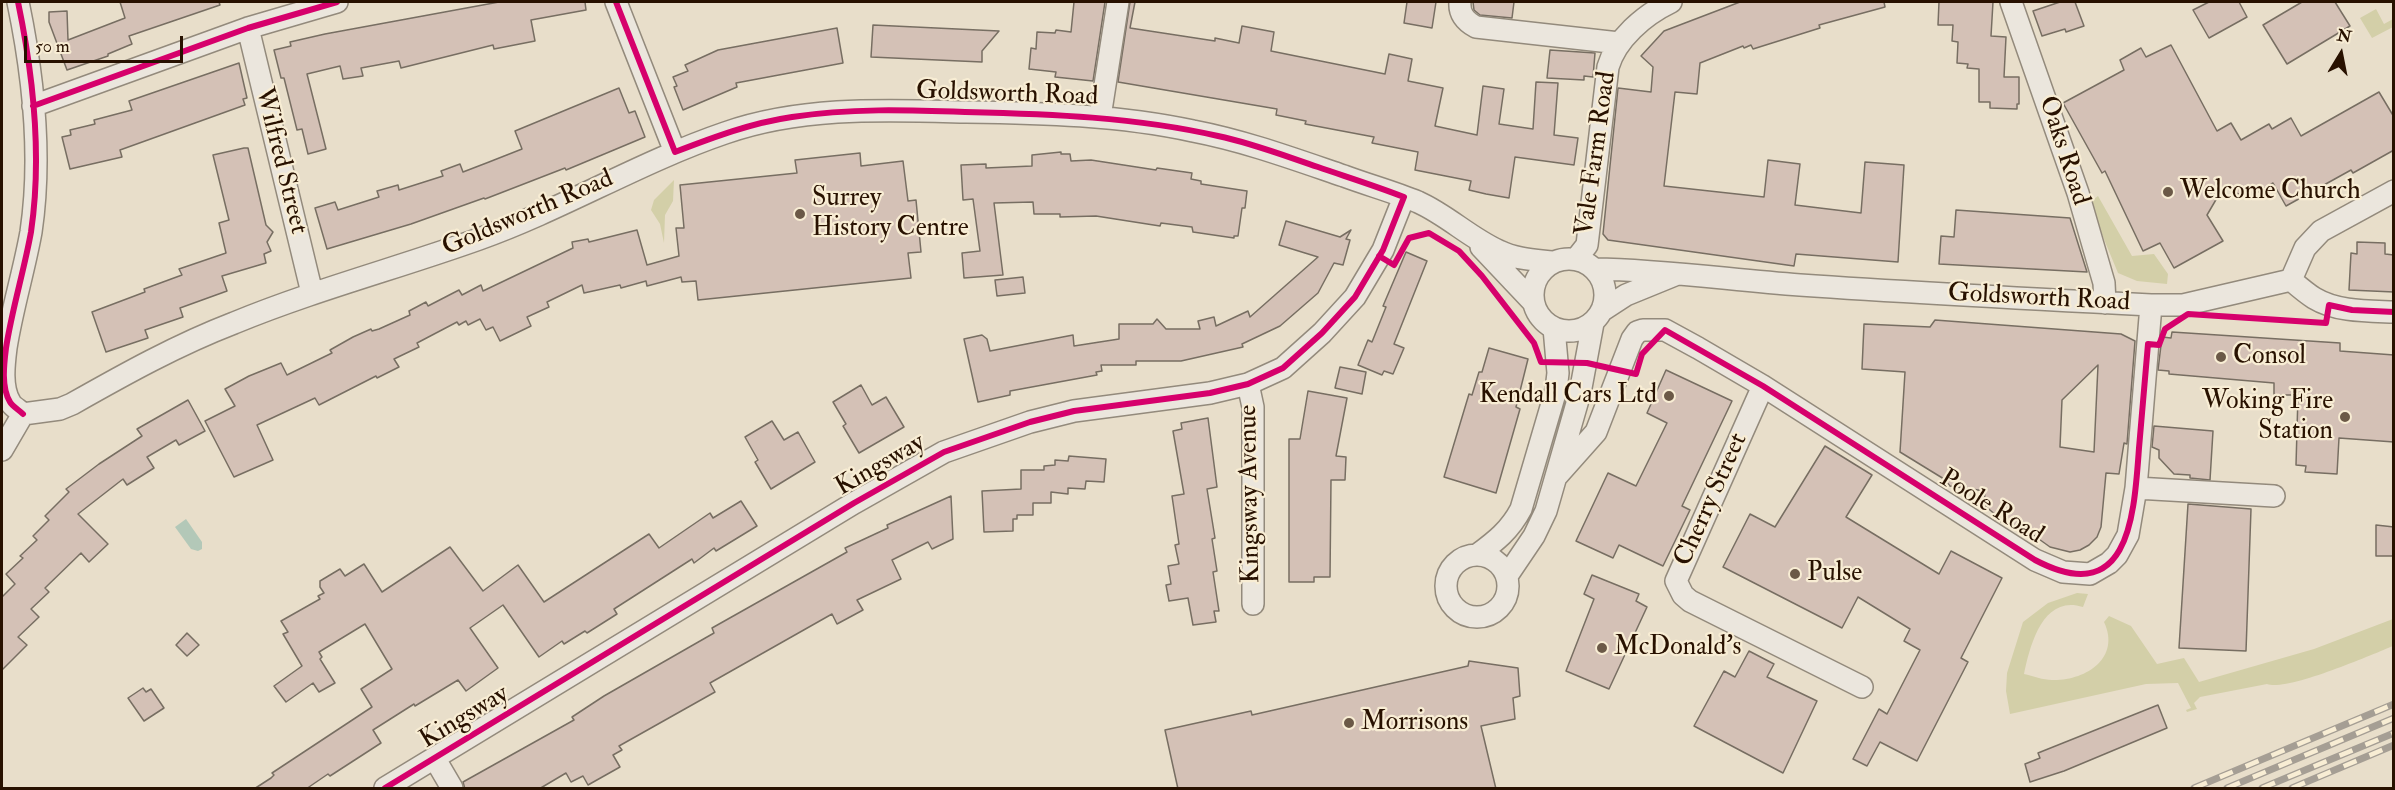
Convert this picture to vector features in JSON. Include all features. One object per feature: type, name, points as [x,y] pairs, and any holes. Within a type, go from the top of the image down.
[{"type":"street","points":[[2,450],[23,414],[10,402],[5,386],[4,364],[9,324],[25,261],[35,197],[33,106],[27,49],[18,2]]},
{"type":"street","points":[[33,106],[248,28],[337,2]]},
{"type":"street","points":[[616,2],[675,152]]},
{"type":"street","points":[[1101,117],[1118,2]]},
{"type":"street","points":[[1461,2],[1461,14],[1476,27],[1619,43]]},
{"type":"street","name":"Vale Farm Road","points":[[1576,259],[1587,245],[1608,67],[1612,54],[1619,43],[1656,11],[1671,2]]},
{"type":"street","name":"Oaks Road","points":[[2011,2],[2078,193],[2104,283],[2105,303]]},
{"type":"street","name":"Wilfred Street","points":[[248,28],[312,293]]},
{"type":"street","name":"Goldsworth Road","points":[[23,414],[60,409],[164,353],[237,321],[312,293],[490,235],[675,152],[726,132],[792,117],[827,113],[946,111],[1101,117],[1165,125],[1220,136],[1404,197],[1435,210],[1499,251],[1517,257],[1552,262]]},
{"type":"street","points":[[2394,191],[2322,231],[2305,248],[2291,280],[2313,298],[2329,305],[2352,310],[2394,312]]},
{"type":"street","name":"Kingsway","points":[[385,789],[854,503],[939,454],[1005,429],[1058,415],[1113,405],[1196,395],[1248,384],[1269,376],[1294,360],[1341,314],[1369,276],[1395,223],[1404,197]]},
{"type":"street","name":"Goldsworth Road","points":[[1471,235],[1533,302]]},
{"type":"street","points":[[1507,576],[1534,536],[1546,511],[1580,393],[1598,317],[1606,298],[1605,287],[1595,269],[1576,259],[1564,258],[1552,262],[1536,279],[1533,302],[1544,322],[1565,332],[1576,331],[1598,317]]},
{"type":"street","name":"Goldsworth Road","points":[[1595,269],[1648,270],[1909,293],[2151,305],[2183,304],[2291,280]]},
{"type":"street","name":"Goldsworth Road","points":[[1598,317],[1626,295],[1675,274]]},
{"type":"street","name":"Poole Road","points":[[1556,477],[1596,432],[1632,339],[1637,332],[1665,330],[1763,386],[2028,555],[2063,572],[2090,574],[2109,563],[2117,555],[2128,535],[2136,488],[2151,305]]},
{"type":"street","points":[[1477,555],[1492,559],[1500,565],[1507,576],[1509,586],[1506,599],[1495,612],[1477,617],[1458,610],[1449,597],[1447,580],[1452,568],[1460,561],[1477,555],[1508,531],[1521,509],[1557,390],[1558,373],[1554,328]]},
{"type":"street","name":"Kingsway Avenue","points":[[1248,384],[1253,407],[1253,604]]},
{"type":"street","name":"Cherry Street","points":[[1763,386],[1676,581],[1683,595],[1690,601],[1862,687]]},
{"type":"street","points":[[2136,488],[2274,496]]},
{"type":"street","points":[[435,759],[452,789]]},
{"type":"shaded area","points":[[2376,9],[2384,24],[2393,19],[2393,27],[2372,38],[2360,18]]},
{"type":"shaded area","points":[[674,180],[673,201],[665,215],[664,243],[660,224],[651,210],[654,200]]},
{"type":"shaded area","points":[[2098,196],[2132,256],[2154,254],[2168,274],[2167,284],[2137,281],[2118,273],[2089,203]]},
{"type":"shaded area","points":[[186,519],[202,542],[202,549],[198,551],[191,549],[175,527]]},
{"type":"shaded area","points":[[2077,593],[2088,594],[2083,607],[2069,605],[2058,608],[2048,615],[2030,649],[2024,674],[2052,680],[2065,679],[2088,672],[2104,656],[2108,646],[2108,635],[2104,622],[2109,616],[2131,626],[2157,664],[2184,658],[2199,682],[2314,649],[2393,619],[2393,646],[2292,683],[2267,684],[2200,697],[2194,703],[2197,709],[2187,712],[2186,710],[2191,708],[2178,683],[2146,684],[2010,714],[2006,691],[2007,673],[2023,622],[2048,603]]},
{"type":"building","points":[[120,2],[219,2],[220,5],[129,36],[132,44],[108,56],[67,70],[49,22],[49,12],[67,11],[68,40],[125,18]]},
{"type":"building","points":[[499,2],[585,2],[586,10],[531,20],[535,41],[494,49],[493,45],[401,68],[399,61],[361,68],[363,76],[343,79],[340,66],[307,74],[326,149],[308,154],[302,129],[297,130],[284,78],[281,78],[274,50],[291,46],[290,42],[325,34]]},
{"type":"building","points":[[1074,2],[1105,2],[1093,81],[1055,77],[1056,72],[1029,69],[1031,48],[1036,49],[1037,32],[1055,33],[1056,30],[1071,32]]},
{"type":"building","points":[[1130,2],[1135,2],[1130,28],[1239,43],[1242,26],[1274,32],[1271,51],[1385,74],[1389,54],[1412,59],[1408,81],[1443,88],[1435,126],[1477,135],[1483,86],[1504,89],[1499,124],[1533,129],[1536,82],[1558,83],[1554,135],[1578,138],[1574,165],[1515,157],[1509,198],[1486,194],[1469,190],[1471,181],[1415,170],[1418,152],[1372,143],[1374,137],[1305,124],[1306,121],[1276,115],[1277,109],[1118,82]]},
{"type":"building","points":[[1407,2],[1436,2],[1432,28],[1404,23]]},
{"type":"building","points":[[1473,2],[1514,2],[1512,18],[1480,15],[1474,10]]},
{"type":"building","points":[[1740,2],[1884,2],[1885,7],[1819,25],[1820,28],[1753,49],[1751,45],[1744,48],[1743,46],[1700,63],[1697,94],[1675,92],[1664,186],[1764,197],[1768,160],[1800,164],[1795,205],[1861,213],[1865,162],[1904,165],[1898,262],[1796,254],[1794,266],[1608,240],[1603,234],[1618,88],[1651,92],[1653,67],[1641,56],[1664,31]]},
{"type":"building","points":[[1939,2],[1993,2],[1991,36],[2006,37],[2004,77],[2019,77],[2017,109],[1990,108],[1990,102],[1979,102],[1979,69],[1967,68],[1968,64],[1957,63],[1958,42],[1952,41],[1953,25],[1938,25]]},
{"type":"building","points":[[2060,2],[2075,2],[2084,26],[2042,36],[2033,11]]},
{"type":"building","points":[[2209,2],[2239,2],[2247,17],[2209,38],[2193,10]]},
{"type":"building","points":[[2302,2],[2335,2],[2350,26],[2287,64],[2263,25]]},
{"type":"building","points":[[873,25],[999,31],[982,51],[982,62],[871,57]]},
{"type":"building","points":[[837,28],[843,63],[736,83],[737,87],[683,110],[674,87],[677,86],[673,77],[688,71],[685,65],[718,50]]},
{"type":"building","points":[[2171,45],[2217,131],[2231,123],[2241,140],[2269,124],[2272,129],[2291,118],[2301,136],[2379,92],[2394,117],[2394,150],[2353,173],[2351,170],[2286,206],[2273,183],[2247,199],[2224,186],[2207,215],[2223,241],[2174,268],[2160,243],[2143,251],[2105,171],[2102,173],[2063,103],[2124,70],[2120,60],[2141,48],[2146,57]]},
{"type":"building","points":[[1550,50],[1595,53],[1593,77],[1584,76],[1584,80],[1547,78]]},
{"type":"building","points":[[239,63],[247,98],[243,99],[245,105],[120,150],[122,157],[70,169],[62,137],[71,135],[70,130],[95,124],[94,120],[132,110],[129,101]]},
{"type":"building","points":[[619,88],[629,113],[635,111],[645,137],[566,170],[565,168],[485,199],[327,249],[315,208],[335,202],[338,210],[379,197],[377,191],[398,185],[399,190],[443,176],[441,171],[460,164],[463,172],[522,149],[515,131]]},
{"type":"building","points":[[248,148],[266,225],[273,232],[267,242],[271,251],[264,254],[266,263],[222,276],[227,291],[180,308],[183,317],[145,330],[148,338],[106,352],[92,312],[182,275],[179,269],[226,253],[219,223],[229,220],[213,155]]},
{"type":"building","points":[[1061,152],[1061,154],[1070,154],[1071,161],[1091,160],[1192,173],[1191,179],[1201,181],[1201,184],[1247,191],[1238,236],[1234,238],[1193,232],[1192,227],[1161,223],[1160,226],[1096,216],[1060,217],[1060,214],[1034,214],[1033,202],[994,203],[1003,275],[964,278],[962,253],[980,251],[973,199],[963,200],[961,165],[986,164],[986,168],[1032,166],[1032,155]]},
{"type":"building","points":[[860,153],[861,166],[903,161],[908,201],[916,200],[921,252],[908,253],[911,278],[698,300],[696,281],[682,282],[681,277],[647,286],[646,281],[621,288],[620,285],[584,293],[582,285],[547,302],[549,307],[527,317],[531,326],[500,341],[493,327],[486,330],[480,319],[468,325],[466,321],[459,325],[457,322],[417,343],[419,347],[394,359],[399,367],[319,405],[315,398],[257,425],[273,460],[234,477],[205,421],[235,406],[225,389],[249,376],[281,363],[287,375],[332,353],[330,350],[353,337],[371,329],[372,331],[379,329],[410,315],[409,311],[426,302],[428,306],[459,290],[462,295],[481,285],[483,291],[573,248],[572,242],[588,239],[589,242],[637,230],[647,265],[679,256],[676,228],[684,228],[680,185],[797,173],[795,160]]},
{"type":"building","points":[[1956,210],[2070,218],[2087,272],[1939,264],[1941,236],[1954,237]]},
{"type":"building","points":[[1286,221],[1340,237],[1351,230],[1346,239],[1350,240],[1343,265],[1334,263],[1318,293],[1280,326],[1242,344],[1243,347],[1181,361],[1136,361],[1136,365],[1101,365],[1102,371],[1096,372],[1097,375],[1010,391],[1010,395],[978,402],[964,339],[982,335],[987,339],[990,351],[1073,335],[1074,346],[1119,339],[1119,324],[1153,324],[1157,319],[1166,329],[1200,329],[1198,321],[1214,317],[1216,326],[1248,311],[1250,317],[1318,257],[1279,245]]},
{"type":"building","points":[[2357,242],[2385,243],[2385,254],[2394,255],[2394,292],[2349,290],[2351,253],[2357,254]]},
{"type":"building","points":[[1406,252],[1427,261],[1394,344],[1404,348],[1393,374],[1384,371],[1382,375],[1358,365],[1368,340],[1372,342],[1386,307],[1383,306]]},
{"type":"building","points":[[1023,277],[1025,293],[997,296],[995,280]]},
{"type":"building","points":[[1935,320],[2121,334],[2135,341],[2127,444],[2124,443],[2119,474],[2106,473],[2101,527],[2097,537],[2089,545],[2070,552],[2050,547],[2025,529],[1996,520],[1997,516],[1984,505],[1985,491],[1950,486],[1944,479],[1900,452],[1905,372],[1862,369],[1864,324],[1930,327]],"holes":[[[2098,365],[2094,452],[2060,447],[2062,400]]]},
{"type":"building","name":"Woking Fire Station","points":[[2172,332],[2340,343],[2340,351],[2394,355],[2394,442],[2339,438],[2337,474],[2305,472],[2306,466],[2296,465],[2298,395],[2274,395],[2274,383],[2169,374],[2169,371],[2158,370],[2162,337],[2171,338]]},
{"type":"building","points":[[1489,348],[1528,359],[1516,407],[1520,409],[1496,493],[1444,477],[1469,394],[1472,395],[1479,372],[1482,372]]},
{"type":"building","points":[[1340,367],[1366,372],[1362,394],[1335,388]]},
{"type":"building","points":[[1666,370],[1732,401],[1682,506],[1690,510],[1663,566],[1619,545],[1613,558],[1576,541],[1608,473],[1636,486],[1667,423],[1647,413]]},
{"type":"building","points":[[861,385],[872,405],[886,397],[904,427],[859,453],[843,426],[846,424],[833,402]]},
{"type":"building","points":[[1308,391],[1347,398],[1336,456],[1346,457],[1345,480],[1331,480],[1330,577],[1314,577],[1314,582],[1289,582],[1289,439],[1300,439]]},
{"type":"building","points":[[188,400],[205,431],[179,445],[176,440],[147,457],[154,468],[127,485],[123,479],[78,514],[108,544],[89,562],[81,553],[45,588],[49,592],[31,609],[39,617],[18,637],[27,645],[2,670],[2,597],[15,584],[6,574],[37,540],[33,536],[49,520],[45,516],[69,492],[66,489],[142,436],[137,429]]},
{"type":"building","points":[[1208,418],[1217,487],[1207,489],[1215,538],[1212,539],[1217,571],[1213,572],[1219,611],[1214,611],[1216,622],[1193,625],[1188,598],[1169,601],[1166,585],[1171,584],[1168,566],[1179,564],[1175,545],[1179,544],[1172,496],[1184,494],[1173,431],[1182,429],[1181,423]]},
{"type":"building","points":[[772,421],[784,440],[798,432],[815,462],[771,489],[755,462],[758,460],[745,437]]},
{"type":"building","points":[[2154,426],[2213,431],[2210,480],[2174,474],[2159,458],[2159,450],[2152,447]]},
{"type":"building","points":[[1825,446],[1872,475],[1846,517],[1939,574],[1951,551],[2002,578],[1961,658],[1968,662],[1917,761],[1880,742],[1867,766],[1853,759],[1879,709],[1887,714],[1920,650],[1904,641],[1910,629],[1858,597],[1842,628],[1723,567],[1750,514],[1775,527]]},
{"type":"building","points":[[1069,456],[1106,459],[1104,482],[1086,481],[1085,489],[1068,488],[1068,494],[1051,492],[1051,503],[1033,503],[1033,515],[1017,515],[1017,519],[1013,519],[1013,531],[984,532],[982,491],[1021,489],[1021,470],[1044,470],[1044,466],[1055,465],[1055,460],[1068,461]]},
{"type":"building","points":[[951,496],[953,539],[932,549],[928,542],[892,560],[901,579],[857,600],[863,610],[837,624],[832,614],[710,683],[715,692],[619,746],[622,750],[613,755],[620,767],[588,785],[583,776],[571,782],[566,773],[539,789],[465,789],[463,782],[574,720],[572,717],[604,696],[714,633],[712,628],[847,552],[845,548],[888,528],[887,525]]},
{"type":"building","points":[[741,501],[757,526],[716,551],[714,548],[694,563],[692,559],[614,609],[617,614],[587,633],[585,631],[564,644],[562,641],[539,657],[503,605],[470,628],[498,668],[466,691],[458,680],[415,706],[414,704],[373,730],[381,743],[306,789],[254,789],[271,778],[274,775],[272,773],[372,707],[361,689],[392,669],[365,624],[319,652],[322,657],[320,659],[335,683],[319,692],[313,683],[286,702],[274,686],[302,666],[283,634],[288,632],[281,621],[320,599],[318,596],[324,593],[320,587],[320,581],[340,569],[345,576],[364,564],[382,592],[450,547],[483,591],[518,565],[544,602],[649,534],[659,548],[710,513],[713,518]]},
{"type":"building","points":[[2188,504],[2251,509],[2246,651],[2179,648]]},
{"type":"building","points":[[2376,525],[2394,527],[2394,556],[2376,556]]},
{"type":"building","name":"McDonald's","points":[[1592,575],[1639,594],[1636,601],[1647,607],[1609,689],[1566,671],[1594,599],[1584,594]]},
{"type":"building","points":[[187,633],[199,645],[187,656],[176,645]]},
{"type":"building","points":[[1749,651],[1774,664],[1767,677],[1817,701],[1783,773],[1694,726],[1724,671],[1735,677]]},
{"type":"building","name":"Morrisons","points":[[1469,661],[1518,668],[1520,696],[1513,698],[1515,719],[1481,726],[1496,789],[1178,789],[1165,730],[1251,711],[1252,715],[1468,666]]},
{"type":"building","points":[[143,688],[146,692],[151,689],[164,708],[144,721],[128,698]]},
{"type":"building","points":[[2158,705],[2167,728],[2064,771],[2030,782],[2025,764],[2040,758],[2038,753]]},
{"type":"railway","points":[[2194,788],[2394,704]]},
{"type":"railway","points":[[2227,788],[2394,718]]},
{"type":"railway","points":[[2262,788],[2394,733]]},
{"type":"railway","points":[[2292,788],[2394,745]]},
{"type":"cycle path","points":[[18,2],[32,87],[36,175],[31,232],[5,354],[4,375],[7,396],[12,405],[23,414]]},
{"type":"cycle path","points":[[33,106],[248,28],[337,2]]},
{"type":"cycle path","points":[[385,788],[854,503],[944,452],[1030,422],[1074,411],[1210,393],[1248,384],[1283,368],[1322,333],[1355,297],[1383,250],[1404,197],[1231,139],[1155,125],[1061,115],[900,110],[813,114],[747,127],[675,152],[616,2]]},
{"type":"cycle path","points":[[1379,256],[1394,265],[1409,238],[1429,233],[1459,251],[1482,276],[1534,343],[1541,362],[1587,363],[1636,374],[1642,354],[1665,330],[1763,386],[2035,560],[2067,572],[2091,573],[2108,564],[2121,548],[2129,526],[2134,501],[2148,344],[2159,345],[2165,329],[2188,314],[2326,323],[2329,305],[2352,310],[2394,312]]},
{"type":"place","name":"Welcome Church","points":[[2168,192]]},
{"type":"place","name":"Surrey History Centre","points":[[800,214]]},
{"type":"place","name":"Consol","points":[[2221,357]]},
{"type":"place","name":"Kendall Cars Ltd","points":[[1669,396]]},
{"type":"place","name":"Woking Fire Station","points":[[2345,417]]},
{"type":"place","name":"Pulse","points":[[1795,574]]},
{"type":"place","name":"McDonald's","points":[[1602,648]]},
{"type":"place","name":"Morrisons","points":[[1349,723]]}]
